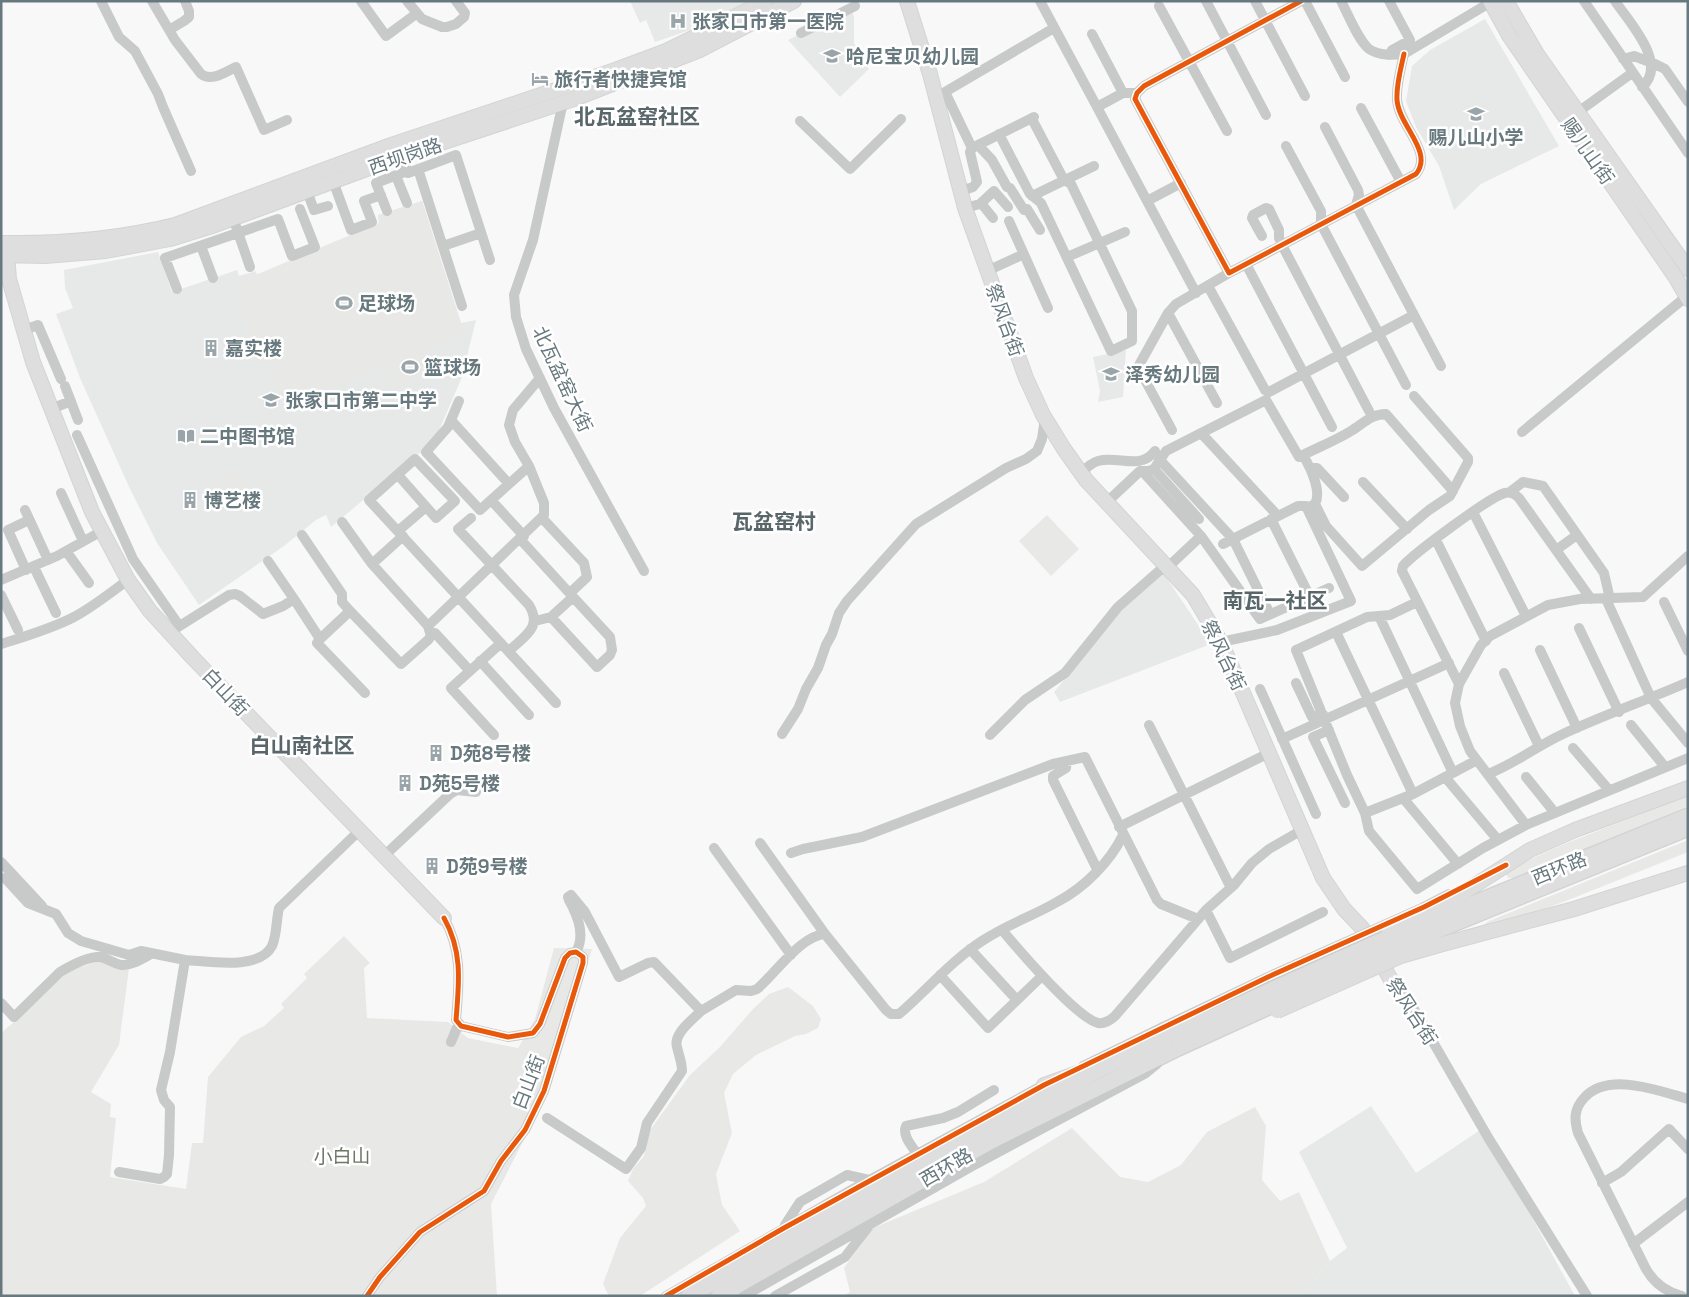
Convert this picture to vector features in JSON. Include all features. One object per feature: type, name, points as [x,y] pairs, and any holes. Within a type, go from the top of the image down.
[{"type":"highway","name":"西环路","points":[[1431,924],[1688,816]]},
{"type":"highway","name":"西环路","points":[[1431,924],[1688,828]]},
{"type":"highway","points":[[1170,1037],[1431,924]]},
{"type":"highway","name":"西环路","points":[[689,1296],[950,1147],[1032,1104],[1170,1037]]},
{"type":"highway","name":"西环路","points":[[718,1296],[1170,1037]]},
{"type":"main road","name":"西坝岗路","points":[[4,249],[46,256],[106,251],[170,239],[188,233],[204,222],[391,145],[560,96],[700,50],[794,1]]},
{"type":"main road","name":"祭风台街","points":[[907,1],[930,76],[966,208],[1026,378],[1045,418],[1081,473],[1193,595],[1221,642],[1324,878],[1344,909],[1362,928],[1391,980]]},
{"type":"main road","name":"赐儿山街","points":[[1506,1],[1538,54],[1688,269]]},
{"type":"main road","name":"赐儿山街","points":[[1490,2],[1510,37],[1676,278],[1687,297]]},
{"type":"main road","name":"西坝岗路","points":[[4,249],[143,233],[174,225],[233,218],[451,140],[560,96],[606,74],[666,51],[759,3]]},
{"type":"main road","name":"白山街","points":[[4,249],[9,279],[33,362],[92,512],[128,580],[150,610],[173,626],[359,831],[444,918]]},
{"type":"main road","points":[[1431,924],[1506,865],[1530,850],[1575,830],[1688,788]]},
{"type":"main road","points":[[1170,1037],[1225,1005],[1300,970],[1431,924],[1574,909],[1688,873]]},
{"type":"main road","points":[[1044,1085],[1133,1054]]},
{"type":"street","points":[[101,1],[119,37],[135,51],[158,94],[191,171]]},
{"type":"street","points":[[152,1],[169,30],[205,77],[212,77],[236,67],[264,130],[287,120]]},
{"type":"street","points":[[169,30],[189,17],[190,11],[185,1]]},
{"type":"street","points":[[361,1],[386,36],[416,14]]},
{"type":"street","points":[[407,1],[422,20],[442,27],[456,24],[464,17],[465,13],[456,1]]},
{"type":"street","points":[[1040,1],[1196,293]]},
{"type":"street","points":[[1206,1],[1266,115]]},
{"type":"street","points":[[1255,1],[1305,96]]},
{"type":"street","points":[[1230,273],[1135,99],[1137,93],[1144,86],[1303,1],[1345,77]]},
{"type":"street","points":[[1341,1],[1362,39],[1370,49],[1388,55],[1404,54],[1490,2]]},
{"type":"street","points":[[1388,55],[1392,50],[1410,40],[1389,1]]},
{"type":"street","points":[[1584,1],[1688,153]]},
{"type":"street","points":[[1615,1],[1648,49],[1650,77],[1642,87]]},
{"type":"street","points":[[801,33],[855,6]]},
{"type":"street","points":[[1159,6],[1227,131]]},
{"type":"street","points":[[1040,230],[1027,209],[1024,210],[1010,188],[1006,187],[992,160],[975,146],[946,92],[1054,28]]},
{"type":"street","points":[[1092,34],[1123,93]]},
{"type":"street","points":[[1172,430],[1138,367],[1168,313],[1176,304],[1246,264],[1416,174],[1422,167],[1419,147],[1400,114],[1397,99],[1404,54]]},
{"type":"street","points":[[1623,59],[1634,56],[1665,69],[1688,102]]},
{"type":"street","points":[[1578,112],[1632,73]]},
{"type":"street","points":[[1097,107],[1123,93],[1137,93]]},
{"type":"street","name":"北瓦盆窑大街","points":[[560,96],[533,240],[514,295],[516,317],[526,349],[554,408],[644,571]]},
{"type":"street","points":[[1361,108],[1400,182]]},
{"type":"street","points":[[800,120],[850,169],[901,118]]},
{"type":"street","points":[[961,191],[973,187],[977,182],[970,152],[975,146],[1033,118],[1064,180],[1071,184],[1132,311],[1132,341],[1111,351],[1042,203],[1032,196],[1000,134]]},
{"type":"street","points":[[1325,127],[1360,195],[1356,205],[1441,366]]},
{"type":"street","points":[[451,140],[490,260]]},
{"type":"street","points":[[1286,146],[1321,211],[1321,224],[1406,385]]},
{"type":"street","points":[[402,156],[407,171]]},
{"type":"street","points":[[387,211],[376,183],[456,156]]},
{"type":"street","points":[[1032,196],[1094,166]]},
{"type":"street","points":[[418,169],[462,306]]},
{"type":"street","points":[[396,176],[407,203]]},
{"type":"street","points":[[333,181],[351,230],[372,222],[364,201],[381,195]]},
{"type":"street","points":[[1148,201],[1181,183]]},
{"type":"street","points":[[307,191],[314,210],[328,206]]},
{"type":"street","points":[[966,208],[980,204],[994,191],[1008,207]]},
{"type":"street","points":[[980,204],[994,218]]},
{"type":"street","points":[[269,205],[275,221]]},
{"type":"street","points":[[1262,236],[1252,218],[1253,215],[1266,208],[1269,209],[1279,230],[1279,238],[1282,245],[1369,411]]},
{"type":"street","points":[[177,289],[165,258],[278,219],[292,256],[315,247],[300,209]]},
{"type":"street","points":[[233,218],[250,266]]},
{"type":"street","points":[[1009,221],[1048,308]]},
{"type":"street","points":[[1067,257],[1125,232]]},
{"type":"street","points":[[188,233],[212,278]]},
{"type":"street","points":[[443,246],[481,233]]},
{"type":"street","points":[[987,271],[1024,254]]},
{"type":"street","points":[[1246,264],[1332,427]]},
{"type":"street","points":[[1208,286],[1264,390],[1270,392],[1414,315]]},
{"type":"street","points":[[1522,432],[1687,297]]},
{"type":"street","points":[[1168,313],[1217,403]]},
{"type":"street","points":[[24,330],[38,325],[78,420]]},
{"type":"street","points":[[302,535],[342,594],[342,602],[400,664],[428,640],[429,629],[459,597],[542,518],[545,509],[544,503],[529,466],[510,432],[510,417],[516,405],[540,378]]},
{"type":"street","points":[[1311,506],[1326,526],[1362,566],[1429,510],[1447,499],[1453,491],[1468,458],[1414,396]]},
{"type":"street","points":[[1081,473],[1097,461],[1106,459],[1138,462],[1146,460],[1266,400],[1299,457],[1352,430],[1367,419],[1386,414],[1453,491]]},
{"type":"street","points":[[51,409],[71,401]]},
{"type":"street","points":[[458,401],[443,434],[426,452],[480,510],[529,466]]},
{"type":"street","points":[[782,734],[798,709],[806,688],[818,668],[839,613],[847,601],[916,524],[1037,451],[1042,439],[1045,418]]},
{"type":"street","points":[[451,420],[509,484]]},
{"type":"street","points":[[1201,432],[1275,517],[1310,596]]},
{"type":"street","points":[[76,435],[133,559],[173,626],[229,595],[235,594],[240,596],[263,614],[294,599]]},
{"type":"street","points":[[1154,469],[1157,455]]},
{"type":"street","points":[[1157,455],[1233,539],[1270,614]]},
{"type":"street","points":[[1223,544],[1298,506],[1311,506],[1317,499],[1314,478],[1303,455]]},
{"type":"street","points":[[398,474],[436,518],[455,501],[415,459],[398,474],[369,500],[556,703]]},
{"type":"street","points":[[1310,468],[1317,468],[1344,497]]},
{"type":"street","points":[[1107,502],[1140,471],[1154,469]]},
{"type":"street","points":[[1154,469],[1199,519]]},
{"type":"street","points":[[1143,472],[1201,536],[1260,619],[1329,588]]},
{"type":"street","points":[[1363,482],[1407,529]]},
{"type":"street","points":[[1459,684],[1402,571],[1403,566],[1492,498],[1505,492],[1510,492],[1523,482],[1541,484],[1604,573],[1608,599],[1651,698],[1688,743]]},
{"type":"street","points":[[1510,492],[1519,498],[1591,599]]},
{"type":"street","points":[[61,493],[83,541]]},
{"type":"street","points":[[490,500],[571,595],[610,637],[612,650],[610,655],[597,667],[550,617]]},
{"type":"street","points":[[372,564],[426,506]]},
{"type":"street","points":[[1221,642],[1277,630],[1351,601],[1311,506]]},
{"type":"street","points":[[1473,512],[1526,616]]},
{"type":"street","points":[[48,560],[27,515],[8,530],[56,614]]},
{"type":"street","points":[[471,518],[458,529],[534,612],[535,620],[530,630],[509,651]]},
{"type":"street","points":[[535,620],[550,617],[587,577],[584,563],[542,518]]},
{"type":"street","points":[[342,522],[372,564],[429,629],[470,671]]},
{"type":"street","points":[[1,580],[48,560],[102,531]]},
{"type":"street","points":[[1556,550],[1577,534]]},
{"type":"street","points":[[990,735],[1025,700],[1065,673],[1118,607],[1159,571],[1168,567],[1201,536]]},
{"type":"street","points":[[1436,540],[1486,640]]},
{"type":"street","points":[[66,550],[89,583]]},
{"type":"street","points":[[1526,825],[1470,751],[1460,726],[1455,703],[1459,684],[1474,656],[1486,640],[1548,605],[1580,599],[1642,598],[1688,556]]},
{"type":"street","points":[[268,561],[320,639]]},
{"type":"street","points":[[1,644],[51,628],[74,617],[96,604],[128,580]]},
{"type":"street","points":[[1,595],[18,630]]},
{"type":"street","points":[[1417,602],[1390,614],[1367,617],[1296,650],[1347,775],[1365,813],[1369,831],[1417,889],[1526,825],[1688,758]]},
{"type":"street","points":[[1664,602],[1688,651]]},
{"type":"street","points":[[350,611],[317,643],[365,693]]},
{"type":"street","points":[[1379,616],[1410,680],[1449,775],[1498,840]]},
{"type":"street","points":[[1579,628],[1619,712]]},
{"type":"street","points":[[1336,632],[1368,701],[1408,796],[1458,864]]},
{"type":"street","points":[[494,735],[451,688],[501,643]]},
{"type":"street","points":[[1540,650],[1577,728]]},
{"type":"street","points":[[480,661],[529,715]]},
{"type":"street","points":[[1282,739],[1449,663]]},
{"type":"street","points":[[1504,673],[1539,746]]},
{"type":"street","points":[[1488,774],[1577,728],[1688,682]]},
{"type":"street","points":[[1296,683],[1312,717],[1325,721]]},
{"type":"street","points":[[1260,689],[1316,814]]},
{"type":"street","points":[[1325,721],[1314,737],[1345,803]]},
{"type":"street","points":[[1149,725],[1231,888]]},
{"type":"street","points":[[1630,726],[1665,767]]},
{"type":"street","points":[[1573,748],[1609,790]]},
{"type":"street","points":[[760,843],[826,934],[886,1010],[891,1014],[899,1014],[970,949],[1002,930],[1058,902],[1078,888],[1111,855],[1121,831],[1184,795],[1268,753]]},
{"type":"street","points":[[791,853],[862,837],[1044,767],[1085,757],[1157,900],[1161,904],[1198,919]]},
{"type":"street","points":[[1365,813],[1408,796],[1477,760]]},
{"type":"street","points":[[1067,761],[1066,768],[1053,776],[1053,780],[1097,869]]},
{"type":"street","points":[[1526,777],[1555,813]]},
{"type":"street","points":[[384,856],[450,794],[458,790],[476,792]]},
{"type":"street","points":[[1002,930],[1042,976],[1080,1011],[1097,1023],[1104,1023],[1115,1016],[1206,910],[1231,888],[1252,863],[1302,830]]},
{"type":"street","points":[[5,878],[28,903],[56,914],[68,932],[81,941],[129,955],[141,951],[185,960],[242,963],[254,961],[266,955],[276,933],[276,920],[279,908],[359,831]]},
{"type":"street","points":[[714,848],[791,955]]},
{"type":"street","points":[[1,862],[45,909]]},
{"type":"street","points":[[576,952],[580,945],[581,935],[578,918],[568,900],[568,897],[571,895],[586,912],[619,977],[654,962],[700,1011]]},
{"type":"street","points":[[1206,910],[1230,958],[1323,912]]},
{"type":"street","name":"白山街","points":[[367,1296],[380,1277],[420,1232],[484,1191],[501,1161],[525,1130],[544,1091],[583,963],[583,957],[576,952],[570,952],[565,958],[540,1024],[533,1032],[521,1036],[508,1037],[461,1026],[456,1020],[460,979],[456,947],[452,933],[444,918]]},
{"type":"street","points":[[546,1118],[626,1169],[641,1148],[642,1137],[647,1123],[682,1071],[682,1062],[676,1045],[683,1029],[700,1011],[736,990],[752,991],[757,988],[811,937],[818,934],[826,934]]},
{"type":"street","points":[[970,949],[1017,1000]]},
{"type":"street","points":[[1,1003],[14,1017],[66,968],[92,958],[101,957],[121,965],[128,965],[152,954]]},
{"type":"street","points":[[119,1172],[160,1178],[167,1174],[170,1155],[170,1107],[164,1100],[161,1090],[170,1052],[185,960]]},
{"type":"street","points":[[940,975],[988,1028],[1042,976]]},
{"type":"street","name":"祭风台街","points":[[1391,980],[1407,997],[1490,1139],[1587,1296]]},
{"type":"street","points":[[451,1042],[459,1023]]},
{"type":"street","points":[[666,1296],[868,1180],[1044,1085],[1170,1037]]},
{"type":"street","points":[[744,1296],[976,1164],[1146,1073],[1170,1037]]},
{"type":"street","points":[[1682,1296],[1662,1288],[1652,1279],[1602,1183],[1578,1133],[1575,1122],[1576,1111],[1588,1094],[1598,1088],[1613,1084],[1634,1085],[1688,1099]]},
{"type":"street","points":[[917,1154],[906,1136],[904,1130],[906,1126],[943,1118],[958,1112],[994,1090]]},
{"type":"street","points":[[1602,1183],[1621,1172],[1669,1129],[1688,1150]]},
{"type":"street","points":[[772,1249],[800,1202],[847,1175],[868,1180]]},
{"type":"street","points":[[1633,1244],[1688,1202]]},
{"type":"street","points":[[775,1296],[845,1257],[871,1224]]},
{"type":"shaded area","name":"张家口市第一医院","points":[[630,1],[748,1],[693,29],[655,42],[646,20],[640,23]]},
{"type":"shaded area","name":"哈尼宝贝幼儿园","points":[[851,8],[854,17],[854,43],[869,69],[840,97],[788,40]]},
{"type":"shaded area","name":"赐儿山小学","points":[[1485,19],[1559,146],[1481,184],[1454,210],[1439,166],[1416,127],[1406,101],[1412,66],[1430,50]]},
{"type":"shaded area","name":"张家口市第二中学","points":[[422,201],[461,323],[476,320],[462,377],[438,433],[428,446],[331,527],[326,515],[316,520],[284,546],[199,605],[157,543],[130,489],[80,378],[56,314],[73,308],[65,288],[64,270],[158,252],[172,292],[237,270],[239,276],[256,271],[257,275],[379,223],[378,215]]},
{"type":"shaded area","name":"泽秀幼儿园","points":[[1126,350],[1123,397],[1098,402],[1100,391],[1093,357]]},
{"type":"shaded area","points":[[1162,571],[1211,644],[1060,702],[1054,692],[1104,632],[1115,612]]},
{"type":"shaded area","points":[[1371,1106],[1416,1173],[1480,1130],[1526,1207],[1575,1296],[1301,1296],[1330,1261],[1347,1248],[1299,1152]]},
{"type":"green space","points":[[422,201],[461,323],[459,334],[422,349],[431,371],[399,385],[389,363],[292,404],[288,394],[280,398],[266,368],[263,369],[232,294],[240,291],[239,282],[379,223],[378,215]]},
{"type":"green space","points":[[243,469],[253,490],[223,503],[214,483]]},
{"type":"green space","points":[[1047,515],[1079,549],[1051,576],[1019,541]]},
{"type":"green space","points":[[1688,795],[1688,806],[1516,878],[1508,878],[1506,874],[1511,868],[1562,845]]},
{"type":"green space","points":[[1688,840],[1688,852],[1528,915],[1489,926],[1482,926],[1489,921]]},
{"type":"green space","name":"小白山","points":[[344,936],[370,963],[364,968],[367,1018],[448,1022],[468,1038],[518,1048],[535,1019],[554,948],[592,949],[550,1089],[491,1204],[497,1296],[1,1296],[1,1033],[20,1017],[58,978],[71,970],[99,961],[129,968],[119,1045],[91,1092],[111,1104],[110,1117],[116,1118],[110,1177],[186,1189],[192,1143],[203,1143],[208,1077],[241,1037],[264,1026],[284,1008],[281,1004],[307,978],[304,974]]},
{"type":"green space","points":[[788,987],[813,1006],[821,1019],[818,1028],[806,1034],[795,1036],[756,1055],[733,1074],[724,1093],[732,1133],[716,1174],[722,1205],[740,1231],[640,1296],[609,1296],[603,1284],[620,1238],[646,1206],[643,1198],[628,1181],[633,1169],[644,1156],[650,1130],[690,1075],[720,1047],[753,1009],[769,994]]},
{"type":"green space","points":[[1255,1107],[1266,1126],[1262,1180],[1280,1201],[1299,1192],[1330,1261],[1301,1296],[843,1296],[850,1292],[844,1268],[873,1228],[984,1182],[1072,1128],[1120,1177],[1148,1182],[1181,1165],[1207,1132]]},
{"type":"cycle path","points":[[1301,1],[1144,86],[1137,93],[1135,99],[1229,273],[1416,174],[1420,166],[1421,157],[1414,138],[1399,110],[1397,100],[1398,83],[1404,54]]},
{"type":"cycle path","points":[[666,1296],[784,1228],[1044,1085],[1268,977],[1424,907],[1506,865]]},
{"type":"cycle path","points":[[367,1296],[380,1277],[420,1232],[484,1191],[501,1161],[525,1130],[544,1091],[583,963],[583,957],[576,952],[570,953],[565,958],[540,1024],[533,1033],[508,1037],[461,1026],[456,1020],[459,980],[457,955],[444,918]]},
{"type":"place","name":"张家口市第一医院","points":[[678,21]]},
{"type":"place","name":"哈尼宝贝幼儿园","points":[[832,56]]},
{"type":"place","name":"旅行者快捷宾馆","points":[[540,79]]},
{"type":"place","name":"赐儿山小学","points":[[1476,114]]},
{"type":"place","name":"足球场","points":[[344,303]]},
{"type":"place","name":"嘉实楼","points":[[211,348]]},
{"type":"place","name":"篮球场","points":[[410,367]]},
{"type":"place","name":"泽秀幼儿园","points":[[1111,374]]},
{"type":"place","name":"张家口市第二中学","points":[[271,400]]},
{"type":"place","name":"二中图书馆","points":[[186,436]]},
{"type":"place","name":"博艺楼","points":[[190,500]]},
{"type":"place","name":"D苑8号楼","points":[[436,753]]},
{"type":"place","name":"D苑5号楼","points":[[405,783]]},
{"type":"place","name":"D苑9号楼","points":[[432,866]]},
{"type":"district","name":"北瓦盆窑社区","points":[[637,117]]},
{"type":"district","name":"瓦盆窑村","points":[[774,522]]},
{"type":"district","name":"南瓦一社区","points":[[1275,601]]},
{"type":"district","name":"白山南社区","points":[[302,746]]}]
